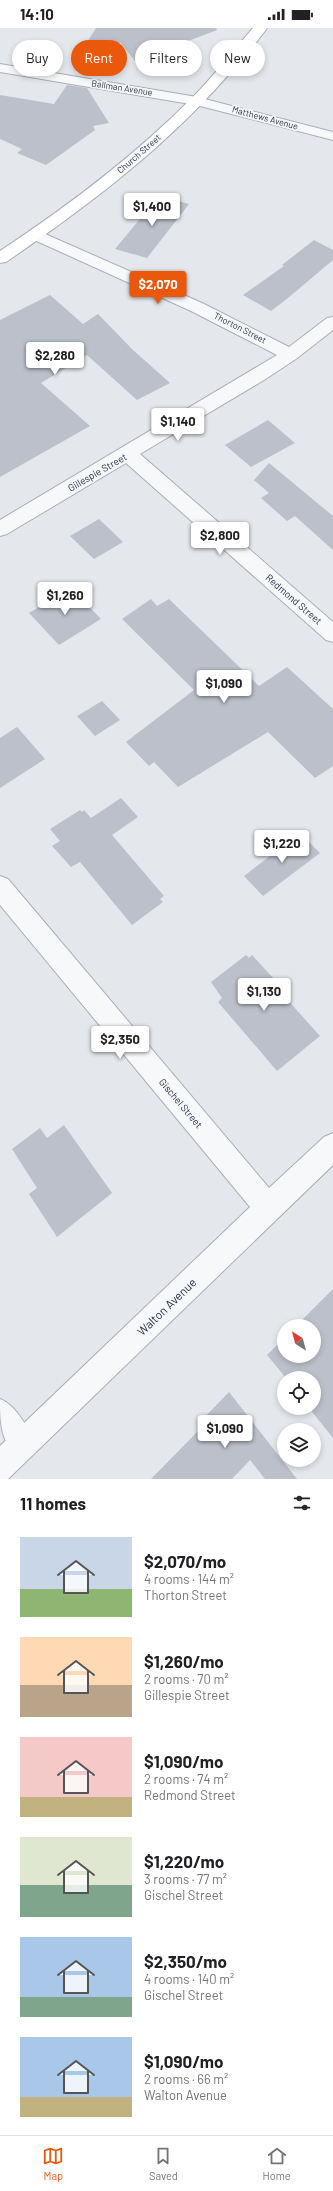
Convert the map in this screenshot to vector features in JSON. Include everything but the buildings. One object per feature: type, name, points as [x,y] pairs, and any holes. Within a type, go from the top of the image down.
[{"type":"main road","name":"Church Street","points":[[0,258],[36,235],[107,182],[154,142],[197,101],[260,28]]},
{"type":"street","name":"Ballman Avenue","points":[[0,68],[197,101]]},
{"type":"street","name":"Matthews Avenue","points":[[197,101],[333,136]]},
{"type":"street","name":"Thorton Street","points":[[36,235],[210,313],[248,331],[290,355]]},
{"type":"street","name":"Gillespie Street","points":[[0,529],[128,454],[290,355],[333,322]]},
{"type":"street","name":"Redmond Street","points":[[128,454],[333,634]]},
{"type":"street","name":"Gischel Street","points":[[0,887],[269,1209]]},
{"type":"street","name":"Walton Avenue","points":[[0,1467],[333,1146]]},
{"type":"lane","points":[[0,1410],[23,1445]]}]
